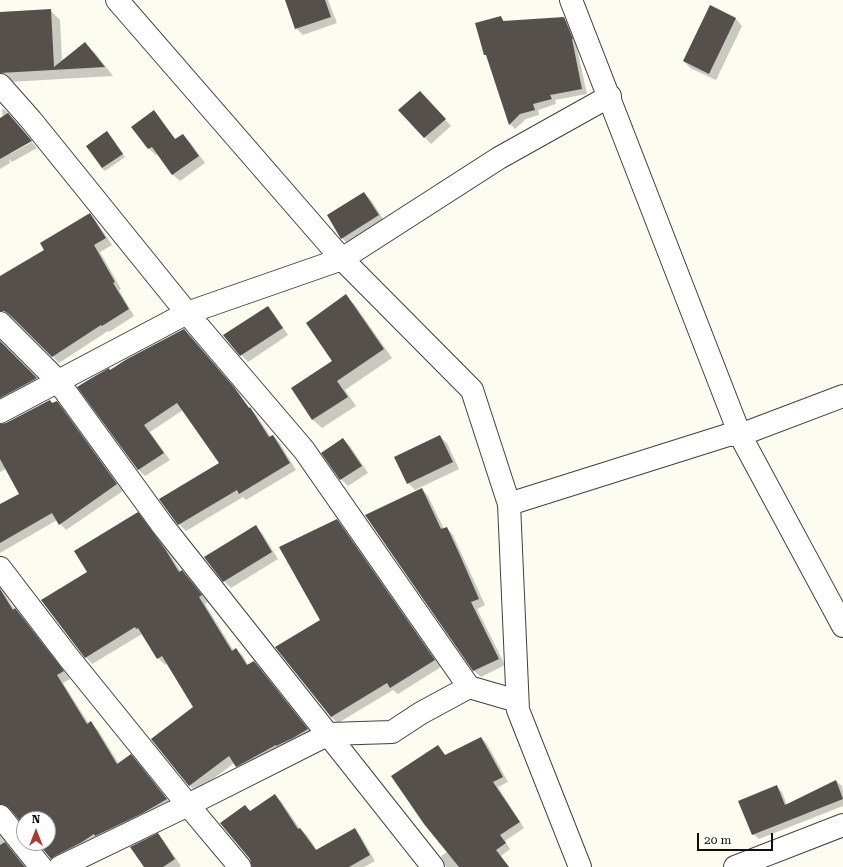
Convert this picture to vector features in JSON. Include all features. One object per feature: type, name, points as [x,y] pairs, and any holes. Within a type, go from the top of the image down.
[{"type":"street","points":[[117,0],[342,259],[472,390],[509,504],[518,710],[580,867]]},
{"type":"street","points":[[572,0],[740,434],[843,626]]},
{"type":"street","points":[[0,85],[31,120],[187,313],[304,450],[469,687],[517,701]]},
{"type":"street","points":[[0,412],[57,380],[187,313],[342,259],[499,158],[610,96]]},
{"type":"street","points":[[0,323],[57,380],[163,526],[433,867]]},
{"type":"street","points":[[509,504],[728,434],[740,434],[843,396]]},
{"type":"street","points":[[0,568],[69,658],[240,867]]},
{"type":"street","points":[[60,867],[329,734],[392,732],[469,687]]},
{"type":"street","points":[[0,816],[41,867]]},
{"type":"street","points":[[735,867],[843,825]]},
{"type":"building","points":[[285,0],[325,0],[331,17],[295,29]]},
{"type":"building","points":[[710,5],[736,18],[709,74],[683,61]]},
{"type":"building","points":[[51,9],[54,67],[85,42],[105,67],[0,73],[0,12]]},
{"type":"building","points":[[501,16],[503,21],[564,17],[573,39],[582,89],[550,95],[552,99],[533,104],[535,110],[520,114],[509,125],[486,55],[484,55],[475,23]]},
{"type":"building","points":[[420,91],[446,119],[424,138],[398,110]]},
{"type":"building","points":[[154,110],[175,139],[183,134],[199,156],[172,175],[152,147],[148,149],[131,127]]},
{"type":"building","points":[[8,113],[32,141],[0,159],[0,118]]},
{"type":"building","points":[[107,131],[123,154],[102,168],[86,146]]},
{"type":"building","points":[[364,192],[379,215],[341,239],[327,215]]},
{"type":"building","points":[[90,213],[106,238],[94,245],[115,282],[113,283],[129,309],[102,326],[101,325],[52,357],[9,314],[4,311],[0,311],[0,276],[44,250],[40,243]]},
{"type":"building","points":[[346,294],[384,349],[337,381],[348,397],[312,420],[291,388],[332,361],[306,323]]},
{"type":"building","points":[[268,306],[283,328],[240,356],[223,335]]},
{"type":"building","points":[[184,329],[234,387],[249,408],[250,407],[269,437],[273,435],[290,463],[239,494],[237,490],[178,525],[159,499],[219,463],[177,403],[144,425],[164,453],[138,470],[77,387],[109,368],[110,370],[127,359]]},
{"type":"building","points":[[0,341],[37,378],[0,398]]},
{"type":"building","points":[[50,400],[52,403],[57,401],[117,484],[59,525],[52,513],[0,543],[0,504],[19,494],[0,459],[0,424],[6,423]]},
{"type":"building","points":[[440,435],[453,462],[407,484],[394,457]]},
{"type":"building","points":[[343,438],[362,466],[340,480],[321,453]]},
{"type":"building","points":[[422,488],[441,529],[447,527],[459,553],[479,599],[471,602],[499,659],[473,671],[365,515]]},
{"type":"building","points":[[138,512],[165,549],[179,572],[182,570],[202,595],[199,597],[232,651],[236,648],[247,665],[254,661],[308,729],[236,767],[229,756],[189,786],[151,739],[193,707],[162,656],[157,659],[138,628],[136,629],[135,627],[85,658],[41,600],[87,572],[74,551]]},
{"type":"building","points":[[337,519],[435,660],[390,688],[387,683],[331,717],[275,647],[320,620],[279,547]]},
{"type":"building","points":[[256,525],[272,552],[223,582],[204,557]]},
{"type":"building","points":[[0,589],[13,610],[15,608],[64,671],[57,675],[87,724],[91,721],[117,764],[131,754],[167,799],[143,813],[95,836],[94,834],[51,859],[44,851],[56,851],[56,811],[16,811],[16,816],[9,808],[0,804]]},
{"type":"building","points":[[481,737],[503,777],[493,782],[520,822],[500,835],[506,843],[496,850],[509,867],[459,867],[424,824],[391,776],[438,745],[445,755]]},
{"type":"building","points":[[836,780],[843,799],[752,835],[738,801],[777,785],[785,805]]},
{"type":"building","points":[[275,794],[298,829],[300,828],[316,850],[355,828],[370,855],[349,867],[252,867],[250,859],[220,823],[245,805],[250,811]]},
{"type":"building","points":[[158,833],[175,859],[163,867],[144,867],[130,847]]},
{"type":"building","points":[[5,842],[25,867],[0,867],[0,845]]}]
